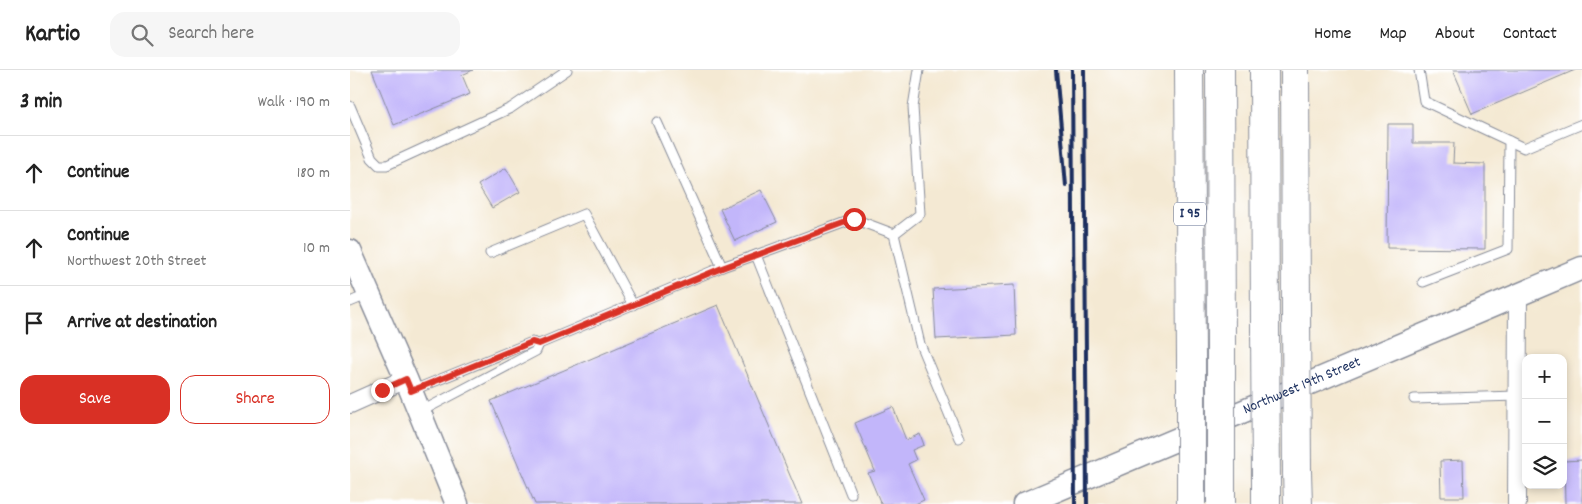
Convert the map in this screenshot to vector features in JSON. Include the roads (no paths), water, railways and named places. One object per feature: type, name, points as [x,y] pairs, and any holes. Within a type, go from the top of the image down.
[{"type":"highway","name":"I 95","points":[[1189,70],[1191,504]]},
{"type":"highway","points":[[1220,70],[1221,504]]},
{"type":"highway","points":[[1264,70],[1266,494]]},
{"type":"highway","points":[[1295,70],[1298,504]]},
{"type":"street","points":[[350,251],[359,298],[409,385],[457,504]]},
{"type":"street","name":"Northwest 19th Street","points":[[1024,504],[1582,268]]},
{"type":"street","points":[[1517,504],[1518,296]]},
{"type":"street","points":[[350,404],[409,385]]},
{"type":"lane","points":[[350,106],[372,158],[379,165],[387,165],[511,108],[567,70]]},
{"type":"lane","points":[[894,234],[920,214],[913,107],[919,70]]},
{"type":"lane","points":[[1419,70],[1424,101],[1524,148],[1582,124]]},
{"type":"lane","points":[[657,122],[722,268]]},
{"type":"lane","points":[[1423,282],[1508,249],[1509,141]]},
{"type":"lane","points":[[490,253],[584,214],[633,305]]},
{"type":"lane","points":[[409,385],[532,342],[539,344],[756,254],[854,219],[894,234]]},
{"type":"lane","points":[[894,234],[920,344],[960,438]]},
{"type":"lane","points":[[756,254],[851,494]]},
{"type":"lane","points":[[419,412],[536,351],[539,344]]},
{"type":"lane","points":[[1414,399],[1518,396]]},
{"type":"railway","points":[[1056,70],[1066,186]]},
{"type":"railway","points":[[1072,70],[1075,504]]},
{"type":"railway","points":[[1084,70],[1087,504]]}]
